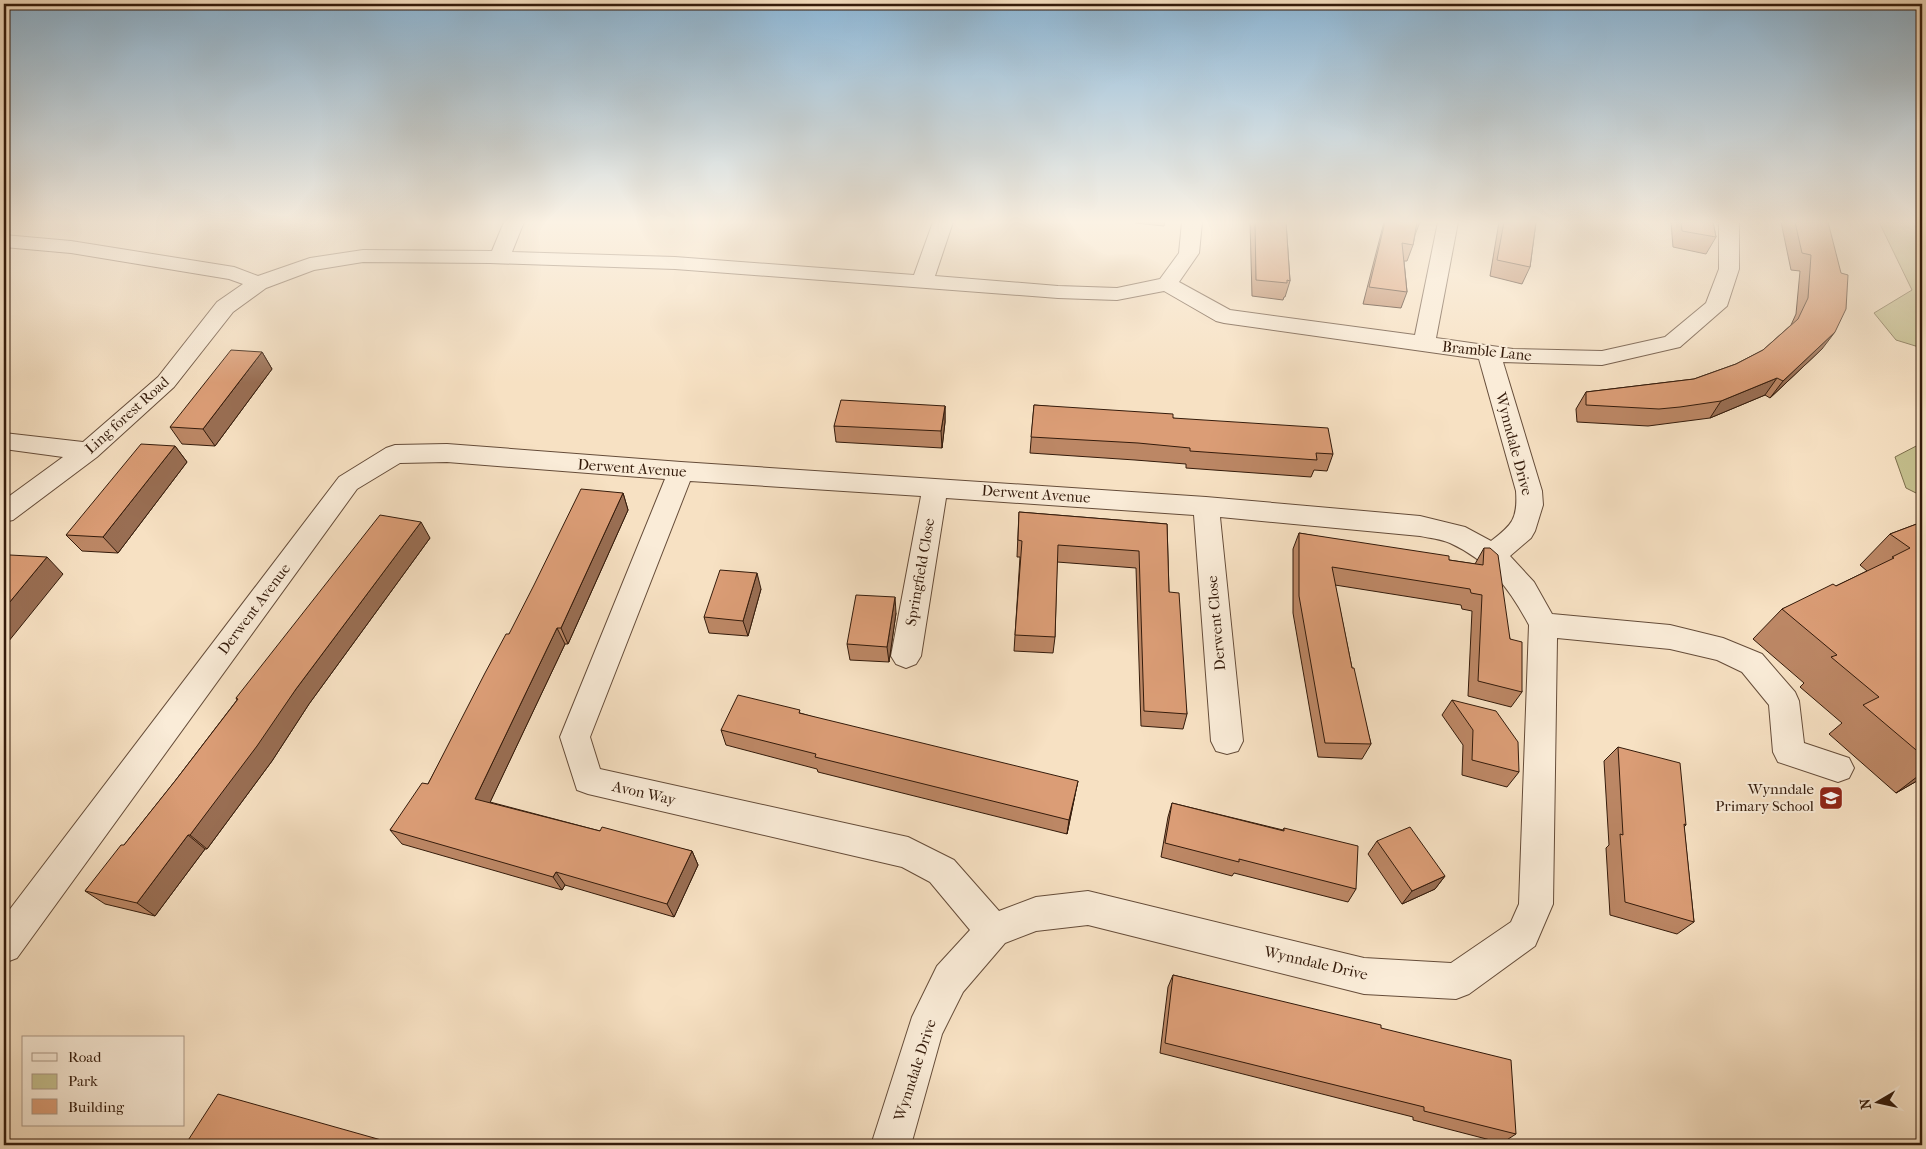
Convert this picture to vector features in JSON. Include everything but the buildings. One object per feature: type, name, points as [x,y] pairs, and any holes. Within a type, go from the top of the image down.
[{"type":"street","points":[[236,276],[258,283]]},
{"type":"street","name":"Ling forest Road","points":[[4,513],[88,452],[166,382],[225,308],[258,283],[278,276]]},
{"type":"street","name":"Ling forest Road","points":[[839,276],[1058,292],[1118,294],[1167,284]]},
{"type":"street","points":[[922,282],[924,276]]},
{"type":"street","points":[[1167,284],[1173,276]]},
{"type":"street","points":[[1424,344],[1437,276]]},
{"type":"street","name":"Bramble Lane","points":[[1167,284],[1224,316],[1513,356],[1602,358],[1672,342],[1716,306],[1727,276]]},
{"type":"street","name":"Wynndale Drive","points":[[891,1145],[925,1030],[950,979],[993,932],[1036,914],[1088,908],[1364,976],[1456,981],[1523,934],[1536,904],[1543,625],[1524,590],[1494,555],[1522,531],[1530,505],[1529,491],[1489,352]]},
{"type":"street","points":[[4,441],[88,452]]},
{"type":"street","name":"Derwent Avenue","points":[[4,946],[348,483],[395,454],[447,454],[1206,506],[1420,526],[1456,534],[1494,555]]},
{"type":"street","name":"Avon Way","points":[[681,471],[575,737],[588,780],[908,853],[942,871],[993,932]]},
{"type":"street","name":"Springfield Close","points":[[906,656],[935,488]]},
{"type":"street","name":"Derwent Close","points":[[1206,506],[1227,741]]},
{"type":"street","points":[[1543,625],[1670,636],[1723,650],[1752,663],[1784,702],[1789,752],[1838,768]]},
{"type":"green space","points":[[1905,276],[1922,276],[1922,348],[1896,340],[1874,313],[1912,290]]},
{"type":"green space","points":[[1922,443],[1922,496],[1906,488],[1895,457]]},
{"type":"place","name":"Wynndale Primary School","points":[[1831,798]]}]
